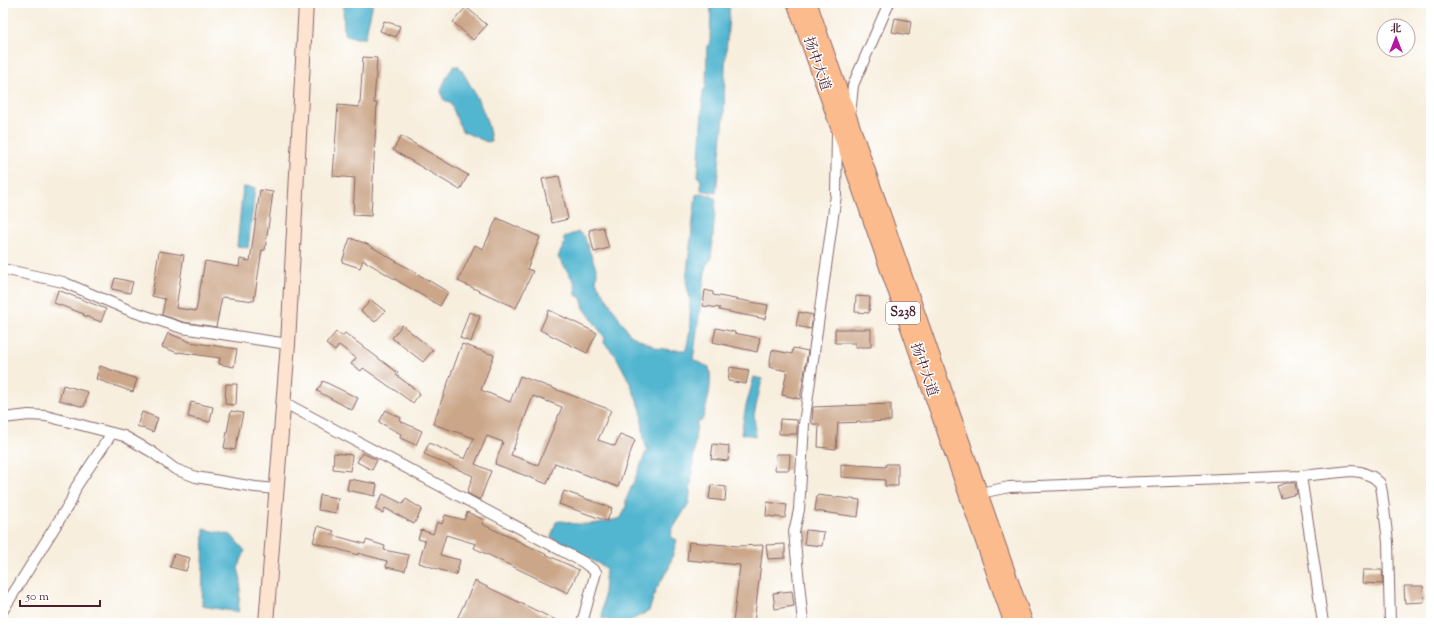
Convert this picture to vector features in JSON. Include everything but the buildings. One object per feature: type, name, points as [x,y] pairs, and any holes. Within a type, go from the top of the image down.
[{"type":"main road","points":[[266,623],[288,344],[306,3]]},
{"type":"main road","name":"扬中大道","points":[[795,3],[843,122],[974,495],[1026,623]]},
{"type":"main road","name":"扬中大道","points":[[808,3],[843,122]]},
{"type":"main road","name":"扬中大道","points":[[974,495],[1012,623]]},
{"type":"street","points":[[803,623],[794,532],[800,510],[804,424],[836,195],[843,122],[853,85],[889,3]]},
{"type":"street","points":[[3,269],[63,282],[131,311],[182,328],[288,344]]},
{"type":"street","points":[[283,402],[583,562],[596,572],[582,623]]},
{"type":"street","points":[[3,418],[29,415],[46,416],[124,436],[152,452],[175,469],[196,477],[276,489]]},
{"type":"street","points":[[3,610],[70,501],[76,488],[112,433]]},
{"type":"street","points":[[974,495],[1010,487],[1301,476],[1351,471],[1360,472],[1373,477],[1380,483],[1382,492],[1388,542],[1390,623]]},
{"type":"street","points":[[1301,476],[1323,623]]},
{"type":"water","points":[[343,3],[373,3],[365,38],[356,38],[344,34]]},
{"type":"water","points":[[711,3],[730,3],[725,66],[724,117],[716,193],[701,190],[701,181],[698,176],[703,91],[706,87],[707,46],[710,43]]},
{"type":"water","points":[[454,66],[459,66],[479,102],[487,121],[491,141],[487,142],[462,131],[451,104],[443,99],[441,90],[448,74]]},
{"type":"water","points":[[243,187],[255,188],[248,248],[237,246]]},
{"type":"water","points":[[696,195],[710,195],[716,199],[711,260],[706,265],[693,360],[709,367],[710,381],[709,395],[702,421],[697,421],[689,503],[672,530],[671,537],[677,540],[669,568],[656,589],[649,611],[626,623],[608,623],[608,619],[602,619],[606,568],[551,537],[556,522],[562,521],[574,524],[588,524],[621,518],[626,507],[626,500],[647,450],[644,439],[641,410],[629,381],[616,356],[604,343],[605,338],[584,308],[581,298],[576,295],[575,283],[558,257],[565,242],[563,240],[564,237],[578,232],[584,236],[597,271],[596,282],[630,335],[657,348],[686,350],[690,331],[690,299],[686,281]]},
{"type":"water","points":[[754,377],[762,379],[754,415],[756,436],[741,434],[746,406]]},
{"type":"water","points":[[204,529],[231,535],[245,551],[238,568],[241,580],[238,612],[202,606]]}]
